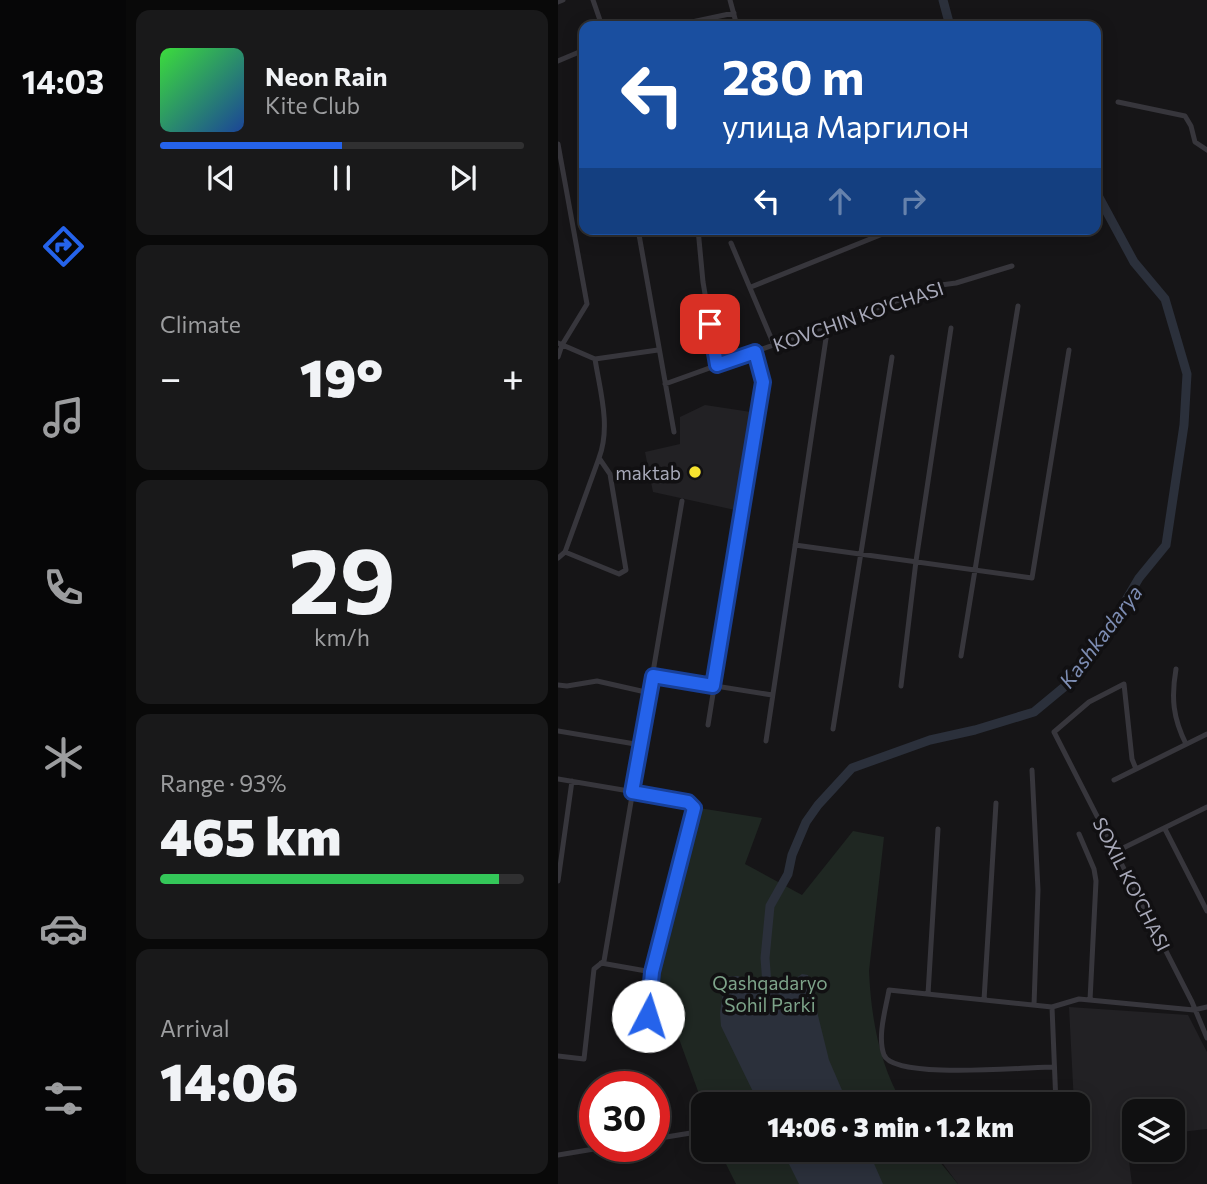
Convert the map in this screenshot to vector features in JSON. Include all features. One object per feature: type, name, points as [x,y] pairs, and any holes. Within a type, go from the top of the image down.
[{"type":"street","points":[[558,2],[563,0]]},
{"type":"street","points":[[593,0],[600,21]]},
{"type":"street","points":[[730,0],[736,21]]},
{"type":"street","points":[[696,21],[734,13]]},
{"type":"street","points":[[558,61],[579,52]]},
{"type":"street","points":[[1119,102],[1185,116],[1195,142],[1207,150]]},
{"type":"street","points":[[558,144],[587,304],[560,344],[558,357]]},
{"type":"street","points":[[638,235],[674,432]]},
{"type":"street","points":[[699,235],[703,282],[717,365]]},
{"type":"street","points":[[751,287],[880,235]]},
{"type":"street","points":[[731,243],[774,345]]},
{"type":"street","name":"KOVCHIN KO'CHASI","points":[[665,384],[941,285],[1012,266]]},
{"type":"street","points":[[961,656],[1018,306]]},
{"type":"street","points":[[766,741],[828,325]]},
{"type":"street","points":[[901,686],[916,561],[951,328]]},
{"type":"street","points":[[560,344],[595,359],[658,350]]},
{"type":"street","points":[[795,545],[1032,578],[1069,350]]},
{"type":"street","points":[[708,725],[763,382],[755,352]]},
{"type":"street","points":[[833,729],[892,357]]},
{"type":"street","points":[[558,558],[565,552],[605,443],[606,428],[595,359]]},
{"type":"street","points":[[565,552],[619,574],[626,570],[610,474],[599,457]]},
{"type":"street","points":[[558,1056],[584,1059],[594,969],[604,961],[682,501]]},
{"type":"street","points":[[1176,669],[1171,692],[1179,731],[1186,744]]},
{"type":"street","points":[[653,676],[772,695]]},
{"type":"street","points":[[558,685],[597,681],[650,693]]},
{"type":"street","name":"SOXIL KO'CHASI","points":[[1136,769],[1132,759],[1124,684],[1089,702],[1054,732],[1207,1038]]},
{"type":"street","points":[[558,731],[641,745]]},
{"type":"street","points":[[1114,780],[1207,734]]},
{"type":"street","points":[[1032,770],[1039,890],[1033,1005]]},
{"type":"street","points":[[558,779],[688,802],[694,808],[652,972],[648,1016]]},
{"type":"street","points":[[558,881],[572,782]]},
{"type":"street","points":[[984,1000],[996,803]]},
{"type":"street","points":[[1115,852],[1207,807]]},
{"type":"street","points":[[1165,828],[1207,911]]},
{"type":"street","points":[[928,994],[938,830]]},
{"type":"street","points":[[1079,834],[1094,869],[1096,881],[1091,1000]]},
{"type":"street","points":[[601,963],[652,972]]},
{"type":"street","points":[[1054,1067],[935,1070],[909,1069],[889,1062],[884,1055],[882,1036],[889,990],[1052,1007],[1079,999],[1194,1010],[1207,1007]]},
{"type":"street","points":[[1052,1007],[1055,1092]]},
{"type":"street","points":[[670,1136],[691,1133]]},
{"type":"street","points":[[558,1155],[579,1152]]},
{"type":"shaded area","name":"maktab","points":[[705,405],[751,412],[735,510],[653,492],[645,452],[680,444],[680,417]]},
{"type":"shaded area","points":[[802,974],[808,975],[829,1060],[843,1092],[753,1092],[721,1026],[725,977],[738,976],[754,984],[770,987],[794,980]]},
{"type":"shaded area","points":[[1069,1007],[1188,1015],[1207,1052],[1207,1129],[1185,1132],[1185,1099],[1122,1099],[1122,1162],[1129,1162],[1132,1184],[958,1184],[942,1162],[1090,1162],[1090,1092],[1073,1092]]},
{"type":"shaded area","points":[[788,1162],[873,1162],[883,1184],[799,1184]]},
{"type":"green space","name":"Qashqadaryo Sohil Parki","points":[[699,808],[762,818],[745,864],[802,895],[853,831],[884,837],[869,971],[874,1023],[882,1057],[897,1092],[698,1092],[657,978]]},
{"type":"green space","points":[[725,1162],[940,1162],[958,1184],[736,1184]]},
{"type":"waterway","name":"Kashkadarya","points":[[943,0],[949,21]]},
{"type":"waterway","name":"Kashkadarya","points":[[768,998],[765,958],[770,906],[788,874],[792,855],[806,822],[818,805],[852,768],[930,740],[1034,712],[1069,683],[1106,634],[1139,578],[1166,545],[1184,425],[1187,374],[1165,299],[1134,262],[1101,201]]},
{"type":"place","name":"maktab","points":[[695,472]]},
{"type":"route","points":[[648,1016],[652,972],[694,808],[688,802],[632,792],[653,676],[713,686],[763,382],[755,352],[717,365],[710,324]]}]
